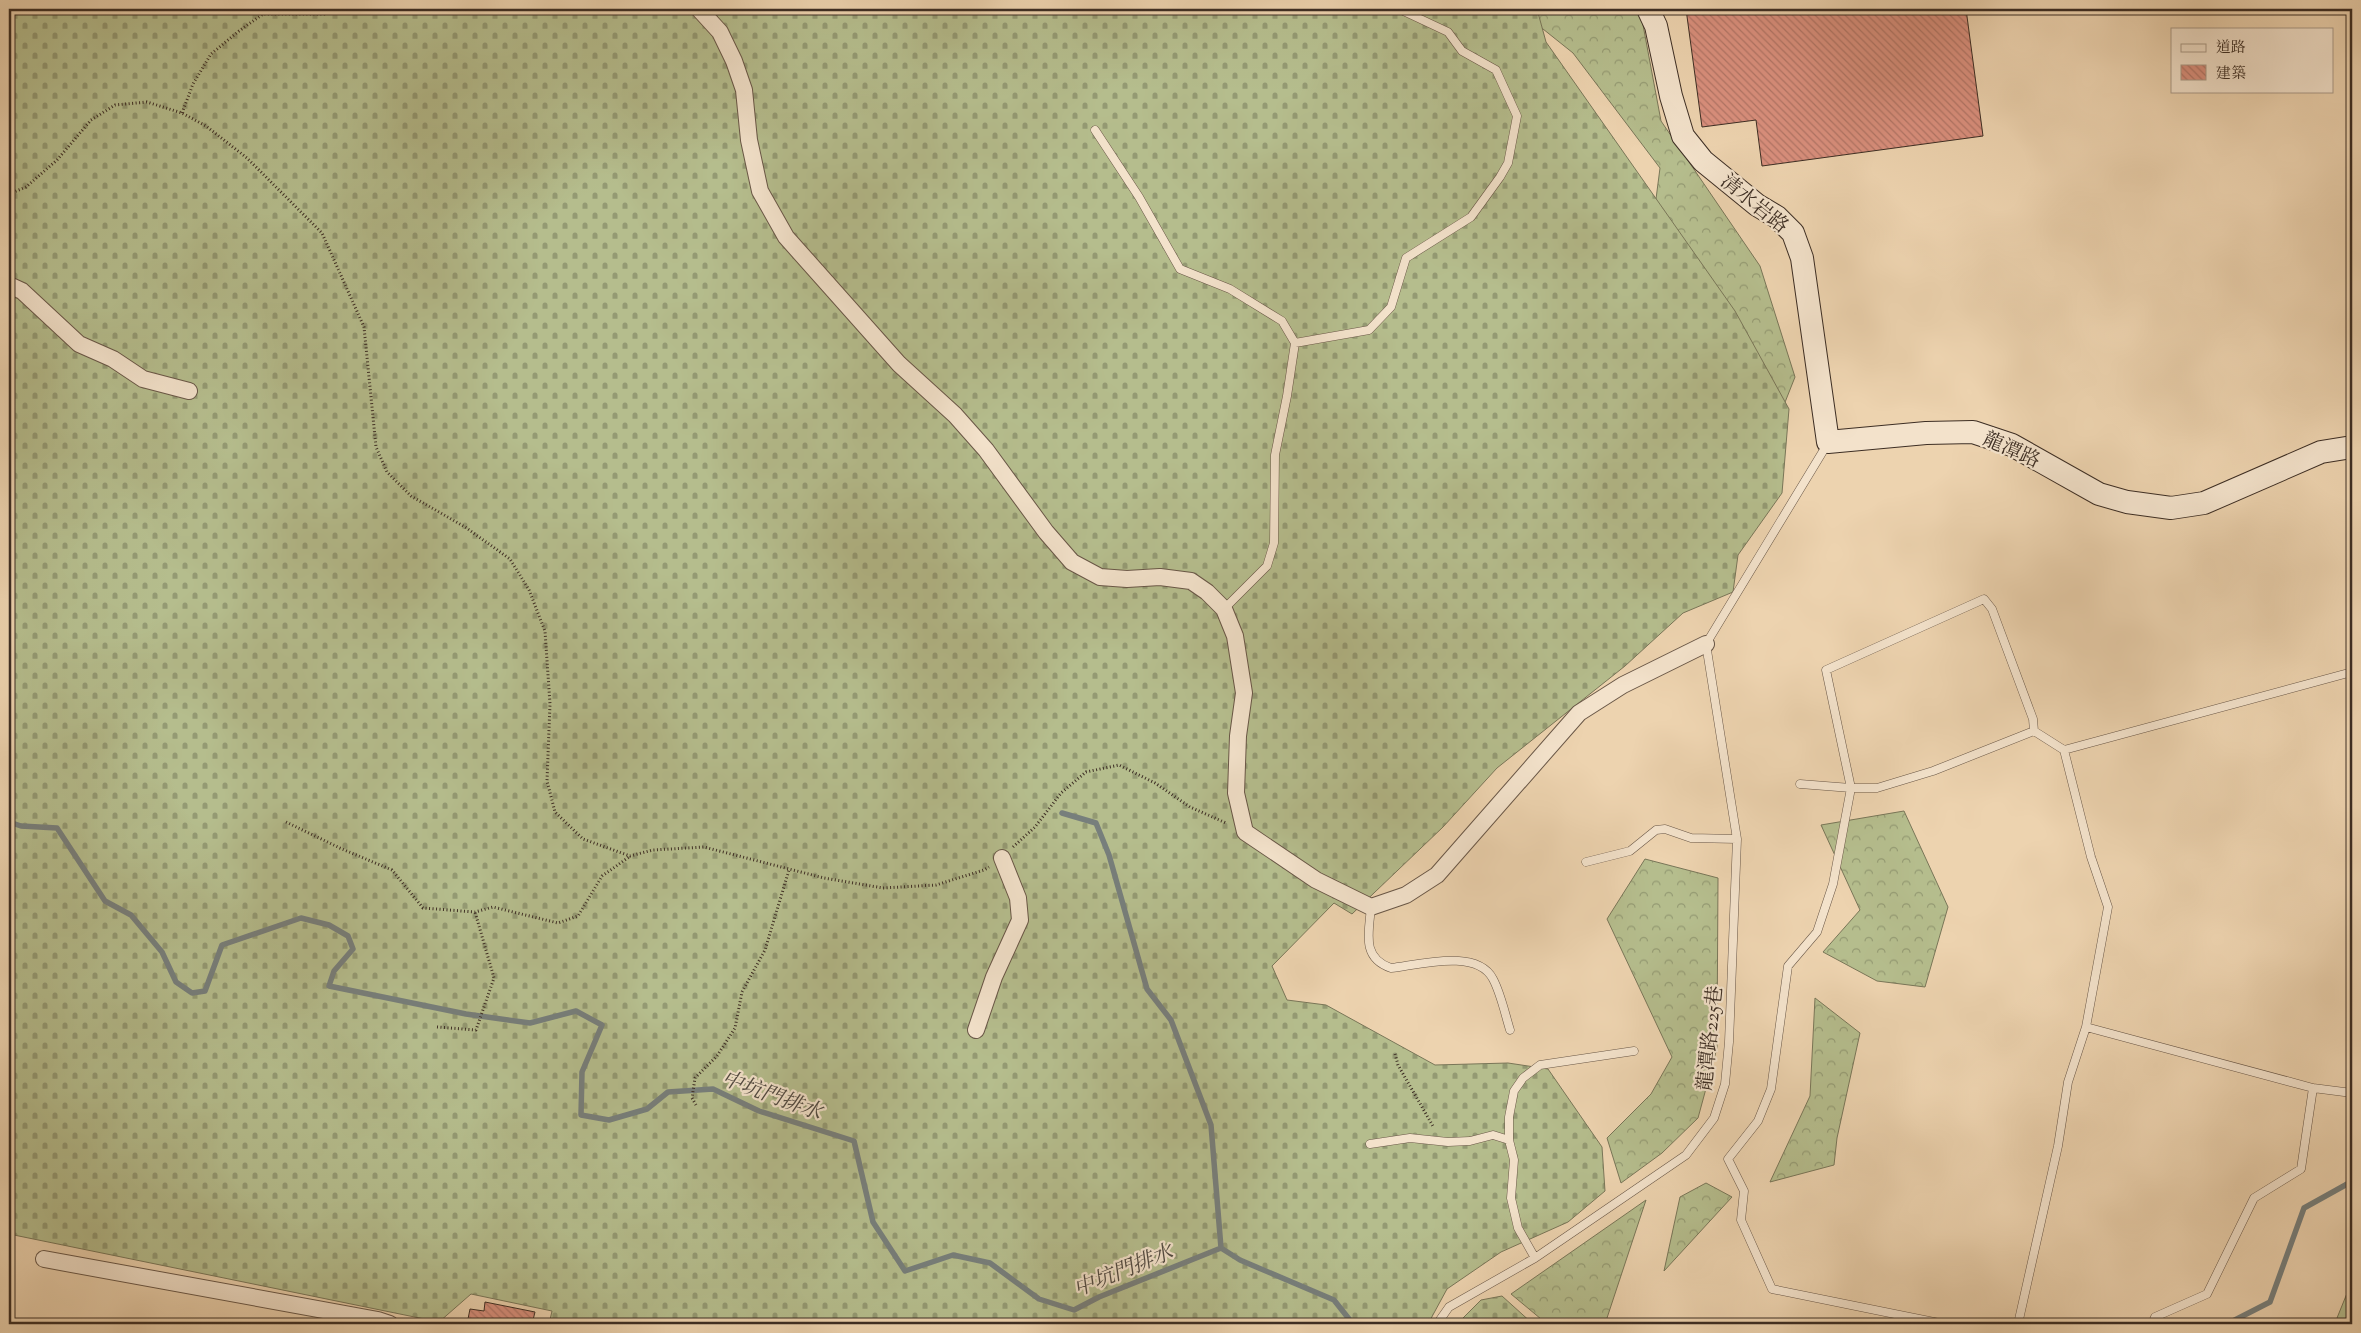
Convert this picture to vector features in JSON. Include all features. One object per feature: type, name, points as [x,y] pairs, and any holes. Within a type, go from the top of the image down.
[{"type":"street","points":[[699,9],[720,32],[734,61],[744,90],[749,140],[760,191],[786,237],[899,364],[955,414],[986,450],[1046,532],[1072,562],[1100,577],[1127,579],[1160,578],[1191,582],[1207,592],[1224,609],[1235,636],[1244,693],[1238,736],[1236,793],[1245,832],[1316,880],[1371,906],[1406,895],[1437,875],[1579,713],[1623,685],[1706,644]]},
{"type":"street","name":"清水岩路","points":[[1648,9],[1656,26],[1671,96],[1683,136],[1703,161],[1758,206],[1777,217],[1793,233],[1802,258],[1828,442]]},
{"type":"street","points":[[9,285],[22,291],[80,344],[113,359],[143,380],[189,391]]},
{"type":"street","name":"龍潭路","points":[[1828,442],[1926,433],[1973,432],[2012,445],[2099,494],[2127,502],[2171,508],[2204,503],[2321,452],[2352,447]]},
{"type":"street","points":[[976,1030],[994,977],[1020,920],[1018,898],[1002,858]]},
{"type":"street","points":[[44,1259],[378,1320],[390,1324]]},
{"type":"lane","points":[[1295,343],[1369,330],[1391,307],[1406,258],[1470,217],[1508,163],[1517,116],[1496,70],[1462,50],[1448,32],[1399,9]]},
{"type":"lane","points":[[1095,130],[1139,197],[1180,269],[1230,289],[1282,321],[1295,343],[1275,455],[1274,543],[1268,566],[1224,609]]},
{"type":"lane","points":[[1706,644],[1828,442]]},
{"type":"lane","points":[[1944,1324],[1772,1289],[1741,1220],[1744,1191],[1728,1159],[1758,1122],[1771,1089],[1788,966],[1817,932],[1834,884],[1851,788],[1826,670],[1984,599],[1996,618],[2033,719],[2034,731]]},
{"type":"lane","name":"龍潭路225巷","points":[[1437,1324],[1449,1307],[1535,1258],[1686,1155],[1714,1118],[1725,1084],[1729,1042],[1737,839],[1706,644]]},
{"type":"lane","points":[[2064,750],[2352,672]]},
{"type":"lane","points":[[2018,1324],[2058,1146],[2068,1082],[2086,1027],[2108,907],[2091,857],[2064,750],[2034,731]]},
{"type":"lane","points":[[1800,784],[1877,788],[1933,772],[2034,731]]},
{"type":"lane","points":[[1586,862],[1630,851],[1656,830],[1665,829],[1691,838],[1737,839]]},
{"type":"lane","points":[[1371,906],[1368,944],[1375,958],[1382,965],[1391,968],[1456,960],[1475,965],[1487,971],[1493,978],[1510,1030]]},
{"type":"lane","points":[[2086,1027],[2313,1088],[2352,1093]]},
{"type":"lane","points":[[1535,1258],[1518,1228],[1511,1198],[1514,1160],[1509,1140],[1509,1117],[1514,1091],[1524,1078],[1540,1065],[1634,1051]]},
{"type":"lane","points":[[2152,1324],[2155,1317],[2207,1294],[2254,1198],[2301,1169],[2313,1088]]},
{"type":"lane","points":[[1370,1144],[1410,1138],[1470,1141],[1493,1135],[1509,1140]]},
{"type":"path","points":[[182,114],[193,84],[211,54],[262,14],[324,14],[339,9]]},
{"type":"path","points":[[9,194],[32,182],[57,160],[91,120],[115,105],[147,102],[182,114],[206,126],[247,158],[296,204],[322,233],[364,327],[376,447],[386,472],[411,496],[465,527],[510,559],[529,590],[545,631],[550,704],[547,781],[555,812],[583,840],[630,856]]},
{"type":"path","points":[[286,822],[392,870],[423,908],[475,912],[493,907],[558,923],[578,916],[602,876],[630,856],[653,850],[704,847],[789,870],[883,888],[936,885],[984,870],[1002,858],[1035,827],[1061,794],[1086,772],[1119,765],[1155,783],[1190,807],[1245,832]]},
{"type":"path","points":[[696,1104],[692,1098],[695,1078],[717,1056],[734,1028],[742,992],[765,950],[789,870]]},
{"type":"path","points":[[437,1027],[476,1030],[494,978],[475,912]]},
{"type":"path","points":[[1396,1054],[1398,1065],[1424,1114],[1433,1124],[1438,1140]]},
{"type":"green space","points":[[9,9],[1537,9],[1546,42],[1735,311],[1789,409],[1782,493],[1738,555],[1733,592],[1683,613],[1625,666],[1497,768],[1443,827],[1352,914],[1334,903],[1272,966],[1287,1000],[1326,1005],[1435,1065],[1508,1063],[1548,1069],[1602,1147],[1605,1191],[1568,1222],[1501,1252],[1447,1289],[1428,1324],[549,1324],[552,1311],[471,1294],[439,1322],[9,1234]]},
{"type":"green space","points":[[1518,9],[1640,9],[1661,121],[1760,266],[1795,377],[1744,506],[1648,261],[1660,168],[1573,53]]},
{"type":"green space","points":[[1904,811],[1948,907],[1925,987],[1877,981],[1823,952],[1860,910],[1821,825]]},
{"type":"green space","points":[[1645,859],[1718,878],[1717,1048],[1698,1118],[1662,1153],[1621,1183],[1607,1138],[1651,1094],[1672,1057],[1607,919]]},
{"type":"green space","points":[[1815,998],[1860,1033],[1837,1138],[1834,1165],[1770,1182],[1810,1096]]},
{"type":"green space","points":[[1706,1183],[1732,1197],[1664,1271],[1680,1197]]},
{"type":"green space","points":[[1646,1200],[1605,1324],[1547,1324],[1511,1294]]},
{"type":"green space","points":[[2352,1281],[2352,1324],[2337,1318]]},
{"type":"green space","points":[[1502,1296],[1533,1324],[1457,1324],[1481,1300]]},
{"type":"building","points":[[1686,9],[1966,9],[1983,136],[1762,166],[1756,120],[1702,127]]},
{"type":"building","points":[[485,1302],[535,1312],[532,1324],[467,1324],[470,1309],[484,1311]]},
{"type":"waterway","points":[[1062,813],[1096,823],[1109,855],[1147,989],[1171,1020],[1211,1125],[1221,1248]]},
{"type":"waterway","name":"中坑門排水","points":[[9,822],[21,826],[57,828],[105,901],[131,915],[162,952],[176,982],[192,993],[205,991],[222,945],[301,918],[329,925],[348,936],[353,949],[334,971],[329,986],[466,1014],[530,1023],[576,1011],[602,1025],[582,1072],[581,1115],[609,1120],[647,1109],[668,1092],[713,1089],[759,1111],[854,1141],[873,1222],[905,1271],[953,1255],[990,1263],[1039,1299],[1074,1310],[1099,1297],[1221,1248],[1240,1260],[1334,1300],[1353,1324]]},
{"type":"waterway","name":"中坑門排水","points":[[2227,1324],[2270,1302],[2304,1208],[2352,1183]]}]
